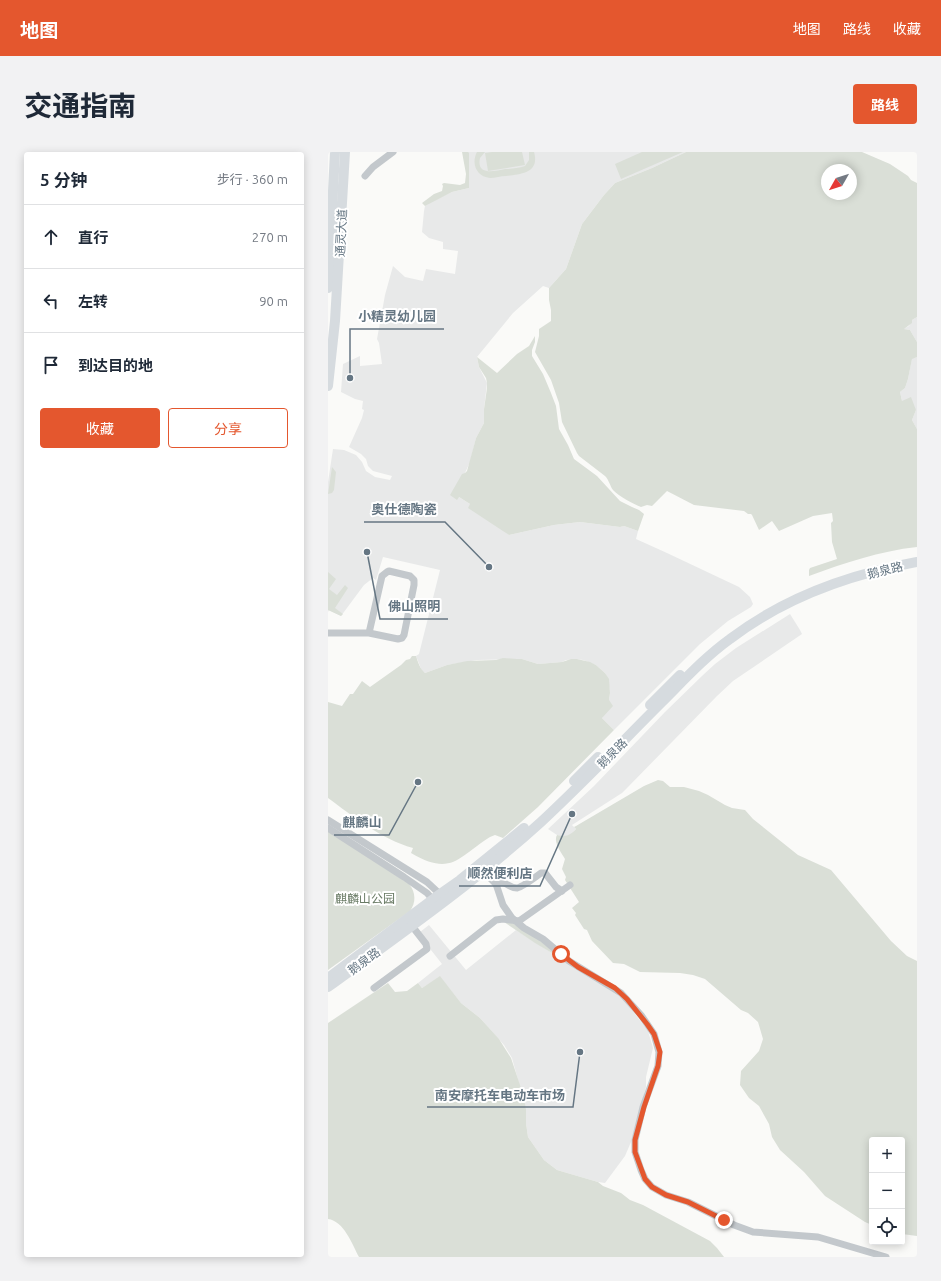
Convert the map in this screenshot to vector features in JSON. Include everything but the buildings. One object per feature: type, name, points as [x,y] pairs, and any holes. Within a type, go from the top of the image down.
[{"type":"main road","name":"通灵大道","points":[[328,288],[331,185],[335,152]]},
{"type":"main road","name":"通灵大道","points":[[328,386],[335,321],[345,152]]},
{"type":"main road","name":"鹅泉路","points":[[328,987],[412,926],[460,880],[544,810],[680,675],[727,633],[773,605],[811,586],[868,567],[917,556]]},
{"type":"main road","name":"鹅泉路","points":[[328,978],[483,871],[518,843],[558,806],[689,675],[729,640],[776,610],[810,593],[846,580],[917,562]]},
{"type":"street","points":[[365,176],[370,170],[393,152]]},
{"type":"street","points":[[328,633],[369,633],[394,639],[402,638],[404,635],[414,585],[414,580],[410,576],[389,571],[384,574],[369,633]]},
{"type":"street","points":[[328,820],[427,882],[439,900]]},
{"type":"street","points":[[328,828],[439,900]]},
{"type":"street","points":[[483,871],[496,884],[503,905],[514,921]]},
{"type":"street","points":[[496,884],[499,882],[504,882],[513,887],[519,887],[541,873],[546,873],[556,887],[562,891]]},
{"type":"street","points":[[514,921],[519,921],[570,886]]},
{"type":"street","points":[[450,956],[496,920],[503,918],[514,921],[542,939],[569,961],[615,988],[641,1015],[654,1034],[660,1052],[658,1066],[644,1107],[635,1140],[635,1152],[641,1170],[645,1179],[652,1187],[666,1195],[688,1202],[749,1231],[771,1234],[808,1235],[886,1257]]},
{"type":"street","points":[[374,988],[427,949],[426,944],[412,926]]},
{"type":"shaded area","points":[[468,152],[686,152],[615,183],[582,224],[566,269],[549,288],[543,286],[513,313],[477,357],[479,367],[487,383],[484,423],[476,438],[459,497],[509,535],[554,525],[580,522],[620,527],[624,526],[638,531],[636,539],[739,587],[750,597],[753,604],[751,607],[728,621],[700,644],[614,730],[602,718],[609,700],[610,693],[608,679],[605,673],[596,665],[583,660],[577,659],[538,664],[522,659],[477,660],[447,665],[425,673],[422,671],[416,656],[419,654],[440,570],[383,557],[376,580],[373,578],[364,585],[341,616],[329,610],[328,612],[328,482],[333,449],[344,450],[356,455],[362,462],[366,471],[375,477],[390,480],[392,476],[373,471],[368,466],[366,459],[361,454],[349,447],[364,410],[362,409],[363,401],[341,392],[343,364],[360,356],[360,366],[382,364],[377,339],[385,295],[393,266],[405,277],[423,281],[426,269],[455,274],[458,251],[443,249],[443,242],[429,238],[422,232],[424,211],[425,206],[431,202],[452,192],[469,188]]},
{"type":"shaded area","points":[[917,317],[917,342],[910,330],[903,329],[909,326],[912,320]]},
{"type":"shaded area","points":[[917,357],[917,429],[912,420],[916,410],[902,401],[900,392],[905,388],[912,358]]},
{"type":"shaded area","points":[[790,614],[802,634],[733,681],[622,793],[572,825],[576,829],[572,834],[563,837],[548,829],[594,786],[665,712],[715,664],[736,648]]},
{"type":"shaded area","points":[[429,925],[466,970],[516,930],[569,964],[609,987],[626,1002],[648,1031],[653,1048],[646,1077],[646,1087],[631,1142],[625,1156],[605,1183],[557,1170],[544,1160],[528,1137],[526,1109],[512,1058],[504,1045],[480,1018],[461,1003],[440,977],[422,988],[418,983],[442,964],[420,932]]},
{"type":"green space","points":[[462,152],[469,153],[469,188],[452,192],[425,206],[422,203],[434,194],[442,191],[442,184],[460,185],[465,183],[466,174]]},
{"type":"green space","points":[[477,152],[485,152],[480,158],[480,164],[481,168],[487,171],[513,169],[525,166],[529,160],[529,152],[534,152],[535,159],[532,168],[528,171],[490,178],[481,175],[476,169],[475,156]]},
{"type":"green space","points":[[522,152],[525,165],[488,171],[485,153]]},
{"type":"green space","points":[[642,152],[683,152],[621,179],[615,164]]},
{"type":"green space","points":[[686,152],[862,152],[890,164],[917,183],[917,317],[904,329],[910,330],[917,342],[917,357],[912,359],[905,388],[900,392],[902,401],[911,397],[916,410],[912,420],[917,429],[917,547],[889,551],[862,558],[809,576],[810,568],[837,559],[832,542],[832,513],[813,516],[779,531],[772,521],[759,530],[752,515],[744,511],[694,505],[667,491],[652,506],[647,505],[641,507],[626,500],[615,492],[605,476],[579,456],[562,422],[559,403],[551,380],[535,352],[539,329],[551,321],[549,288],[566,269],[582,224],[615,183]]},
{"type":"green space","points":[[535,336],[532,356],[543,374],[551,393],[556,406],[559,429],[574,459],[597,476],[620,501],[644,514],[638,531],[624,526],[620,527],[580,522],[554,525],[509,535],[468,508],[470,504],[459,497],[457,500],[450,495],[462,474],[467,471],[476,438],[484,423],[487,383],[486,378],[479,367],[477,357],[497,373],[517,354],[529,346]]},
{"type":"green space","points":[[332,467],[336,472],[334,490],[332,493],[328,494]]},
{"type":"green space","points":[[328,572],[336,579],[329,589],[337,595],[345,585],[348,588],[335,608],[343,614],[341,616],[328,610]]},
{"type":"green space","points":[[412,656],[416,656],[420,667],[425,673],[447,665],[467,661],[496,660],[503,658],[522,659],[538,664],[562,662],[571,659],[590,662],[605,673],[609,679],[609,700],[613,706],[602,718],[614,730],[538,807],[503,838],[495,835],[490,837],[454,862],[446,864],[425,860],[411,853],[413,848],[379,833],[328,798],[328,702],[342,706],[350,694],[353,694],[362,681],[370,687],[406,660],[410,659]]},
{"type":"green space","points":[[658,780],[663,781],[670,787],[684,787],[699,791],[732,808],[745,810],[753,819],[798,855],[831,870],[891,941],[907,956],[917,961],[917,1236],[905,1234],[905,1137],[869,1137],[869,1224],[865,1222],[825,1196],[804,1172],[780,1150],[772,1137],[769,1124],[759,1106],[749,1098],[740,1085],[741,1071],[759,1051],[763,1039],[758,1022],[748,1013],[741,1010],[705,979],[680,973],[640,972],[624,964],[613,963],[592,941],[587,930],[584,929],[575,915],[576,913],[572,908],[579,902],[565,880],[566,877],[562,869],[565,859],[556,841],[557,835],[569,835],[576,829],[574,827],[644,786]]},
{"type":"green space","name":"麒麟山公园","points":[[328,831],[409,884],[413,890],[414,901],[410,911],[328,970]]},
{"type":"green space","points":[[504,922],[512,923],[537,938],[562,959],[535,943]]},
{"type":"green space","points":[[440,976],[461,1003],[480,1018],[499,1039],[511,1058],[523,1094],[526,1109],[528,1137],[544,1160],[557,1170],[598,1182],[603,1186],[621,1193],[630,1200],[643,1205],[710,1241],[724,1257],[359,1257],[343,1228],[334,1221],[328,1219],[328,1023],[388,983],[395,992],[407,991],[418,983],[422,988]]},
{"type":"place","name":"小精灵幼儿园","points":[[350,378]]},
{"type":"place","name":"佛山照明","points":[[367,552]]},
{"type":"place","name":"奥仕德陶瓷","points":[[489,567]]},
{"type":"place","name":"麒麟山","points":[[418,782]]},
{"type":"place","name":"顺然便利店","points":[[572,814]]},
{"type":"place","name":"南安摩托车电动车市场","points":[[580,1052]]},
{"type":"route","points":[[561,954],[578,967],[621,993],[641,1015],[654,1034],[660,1052],[658,1066],[653,1078],[635,1140],[635,1152],[645,1179],[652,1187],[666,1195],[688,1202],[724,1220]]}]
